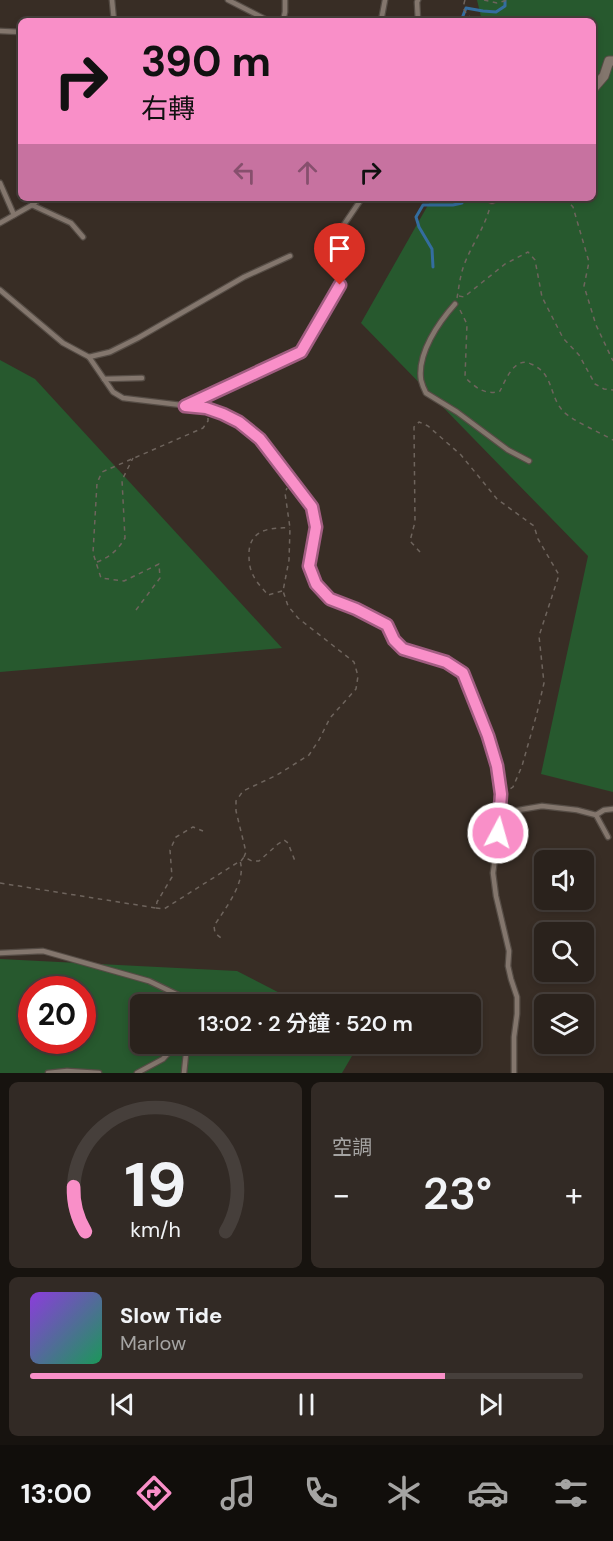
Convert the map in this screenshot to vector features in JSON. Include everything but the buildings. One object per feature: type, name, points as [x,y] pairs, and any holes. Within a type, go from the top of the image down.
[{"type":"street","points":[[596,85],[604,76],[609,61],[613,61]]},
{"type":"lane","points":[[112,0],[114,18]]},
{"type":"lane","points":[[228,0],[263,18]]},
{"type":"lane","points":[[284,18],[285,0]]},
{"type":"lane","points":[[381,18],[384,0]]},
{"type":"lane","points":[[418,0],[418,18]]},
{"type":"lane","points":[[0,31],[18,32]]},
{"type":"lane","points":[[0,183],[14,215]]},
{"type":"lane","points":[[0,223],[37,201]]},
{"type":"lane","points":[[185,406],[301,352],[340,285],[342,226],[360,201]]},
{"type":"lane","points":[[32,205],[71,223],[83,237]]},
{"type":"lane","points":[[89,357],[110,352],[138,338],[244,277],[290,256]]},
{"type":"lane","points":[[0,290],[63,343],[89,357],[113,392],[123,398],[206,408],[239,422],[260,439],[312,507],[316,527],[309,566],[316,584],[330,599],[387,625],[394,640],[403,649],[446,662],[463,673],[488,736],[497,766],[501,794],[501,813],[493,873],[509,951],[508,966],[517,997],[514,1073]]},
{"type":"lane","points":[[456,304],[443,318],[429,341],[421,367],[421,380],[426,393],[457,412],[508,450],[529,461]]},
{"type":"lane","points":[[104,379],[142,378]]},
{"type":"lane","points":[[501,813],[542,806],[577,810],[596,815],[608,837]]},
{"type":"lane","points":[[596,815],[604,810],[613,809]]},
{"type":"lane","points":[[0,953],[43,951],[149,981],[176,994]]},
{"type":"lane","points":[[137,1073],[163,1059],[168,1054]]},
{"type":"lane","points":[[184,1073],[185,1054]]},
{"type":"lane","points":[[48,1073],[67,1071],[99,1073]]},
{"type":"path","points":[[465,0],[463,5],[466,14],[472,18]]},
{"type":"path","points":[[484,0],[497,3],[508,0]]},
{"type":"path","points":[[491,201],[485,224],[464,265],[458,288],[456,304],[467,324],[465,377],[474,387],[492,394],[500,391],[518,363],[528,362],[542,369],[548,378],[557,405],[566,415],[613,440]]},
{"type":"path","points":[[568,201],[573,207],[589,262],[584,286],[596,325],[613,361]]},
{"type":"path","points":[[458,296],[464,297],[506,264],[528,252],[535,260],[542,297],[563,338],[579,355],[595,384],[604,389],[613,390]]},
{"type":"path","points":[[136,610],[160,578],[159,564],[124,581],[101,578],[93,553],[97,483],[102,472],[203,428],[208,421],[206,408]]},
{"type":"path","points":[[420,552],[410,541],[415,522],[414,427],[419,422],[428,426],[461,455],[497,499],[534,526],[538,539],[559,574],[539,636],[544,683],[537,713],[522,766],[513,787],[501,794]]},
{"type":"path","points":[[97,562],[109,558],[125,538],[122,480],[133,458]]},
{"type":"path","points":[[0,883],[164,909],[244,857],[246,852],[236,812],[236,801],[243,791],[277,775],[309,755],[330,718],[356,689],[358,676],[354,662],[298,618],[288,606],[283,591],[289,560],[290,528],[285,493],[290,477]]},
{"type":"path","points":[[283,591],[268,595],[252,575],[249,558],[250,545],[258,533],[275,528],[290,528]]},
{"type":"path","points":[[156,908],[157,902],[172,878],[170,850],[176,837],[193,827],[203,831]]},
{"type":"path","points":[[244,857],[252,861],[259,861],[284,840],[288,843],[295,861]]},
{"type":"path","points":[[221,938],[215,933],[214,926],[236,890],[241,875],[240,861]]},
{"type":"green space","points":[[477,0],[613,0],[613,792],[541,774],[588,556],[361,323],[430,201],[596,201],[596,18],[481,18]]},
{"type":"green space","points":[[0,360],[35,379],[282,648],[0,672]]},
{"type":"green space","points":[[0,959],[237,971],[282,994],[130,994],[130,1054],[353,1054],[342,1073],[0,1073]]},
{"type":"waterway","points":[[462,18],[466,8],[496,12],[505,6],[505,0]]},
{"type":"waterway","points":[[433,267],[432,249],[416,217],[423,205],[453,205],[463,201]]},
{"type":"route","points":[[340,285],[301,352],[185,406],[206,408],[239,422],[260,439],[312,507],[316,527],[309,566],[316,584],[330,599],[387,625],[394,640],[403,649],[446,662],[463,673],[488,736],[497,766],[501,794],[498,833]]}]
